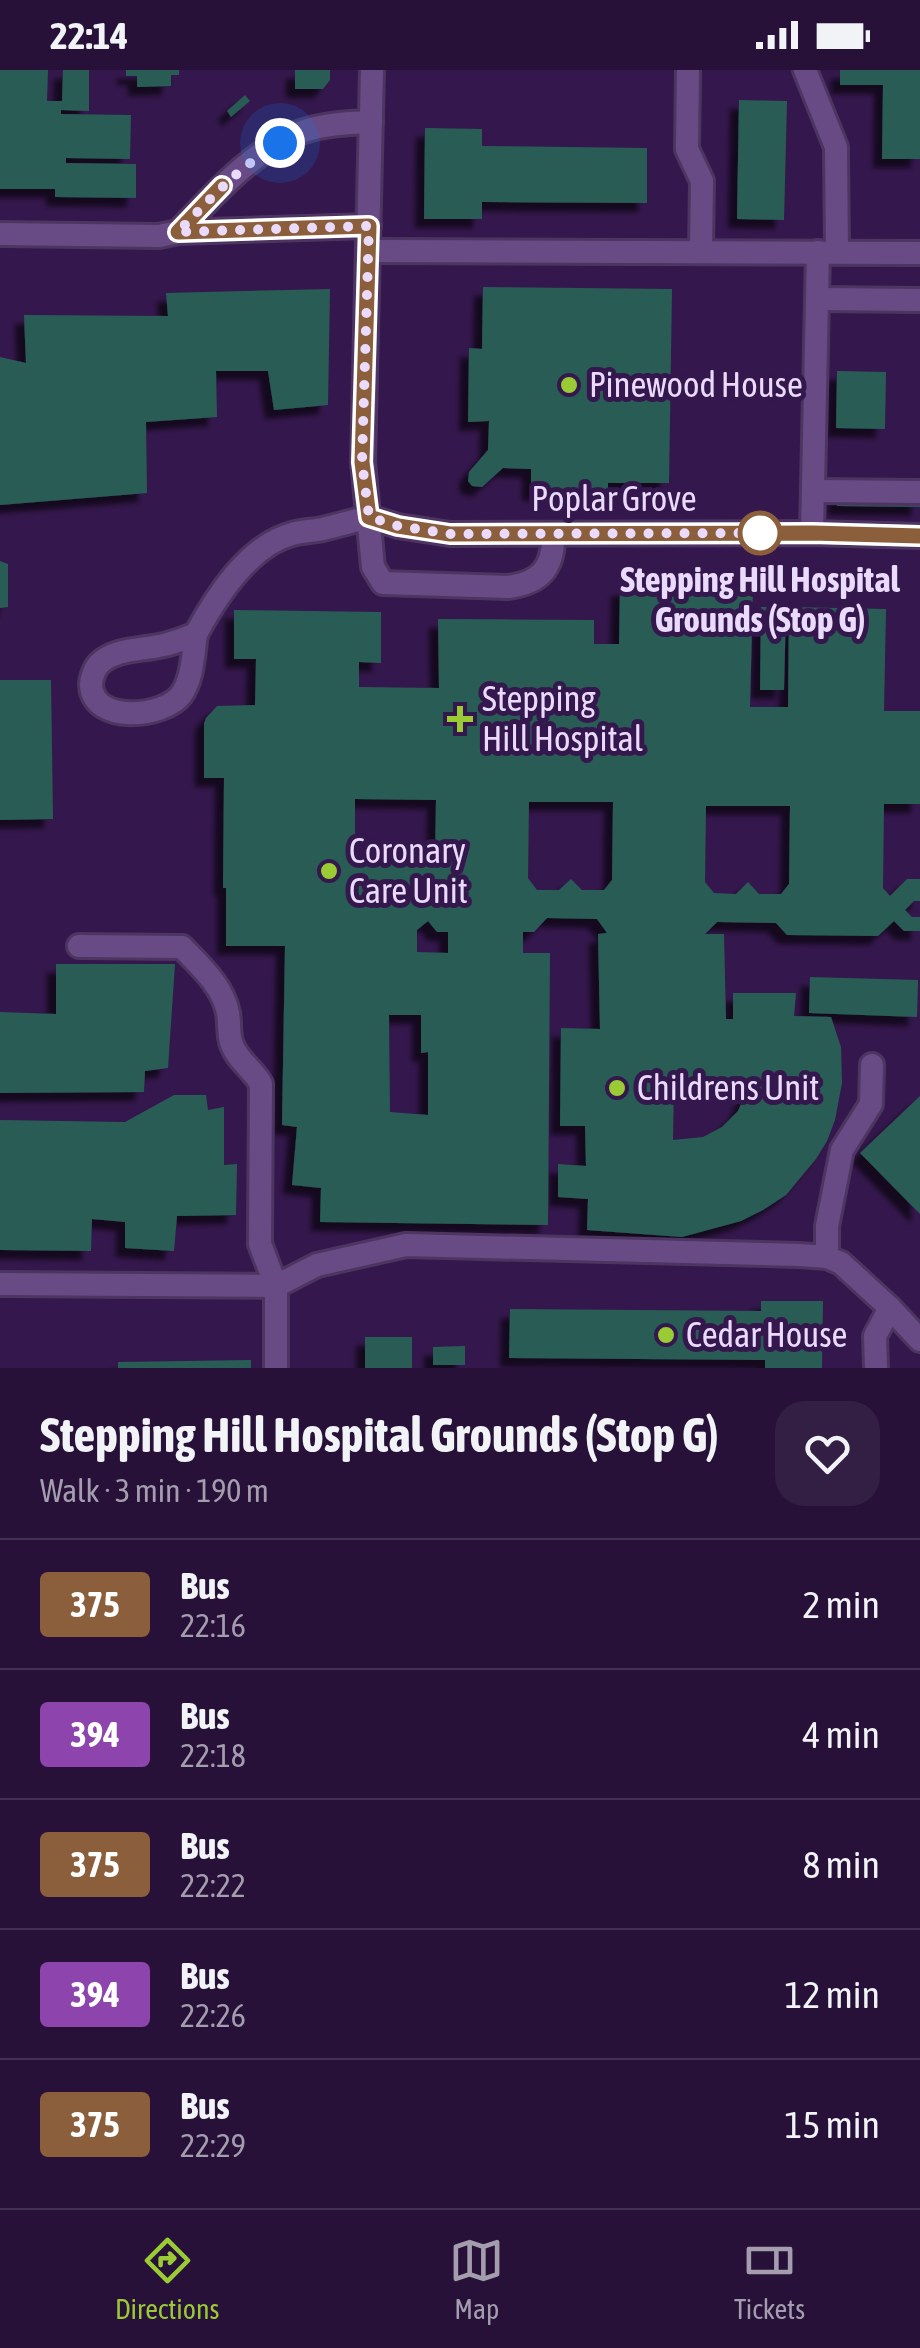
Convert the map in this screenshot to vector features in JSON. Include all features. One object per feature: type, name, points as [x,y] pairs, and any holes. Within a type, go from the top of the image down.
[{"type":"lane","points":[[372,70],[362,462],[373,566],[383,583],[525,585],[546,570],[554,552],[553,534]]},
{"type":"lane","points":[[688,70],[687,149],[702,181],[702,251]]},
{"type":"lane","points":[[805,70],[836,148],[827,252],[817,299],[812,533]]},
{"type":"lane","points":[[178,232],[222,186],[262,154],[298,133],[336,124],[371,122]]},
{"type":"lane","points":[[0,234],[159,236],[178,232],[369,226]]},
{"type":"lane","points":[[368,251],[920,253]]},
{"type":"lane","points":[[817,299],[920,300]]},
{"type":"lane","points":[[813,491],[920,492]]},
{"type":"lane","points":[[196,634],[162,646],[113,655],[99,664],[91,687],[96,699],[120,714],[154,712],[179,698],[185,688],[196,634],[235,574],[274,540],[369,517]]},
{"type":"lane","name":"Poplar Grove","points":[[369,517],[450,534],[920,536]]},
{"type":"lane","points":[[79,946],[182,947],[215,982],[228,1010],[233,1049],[261,1084],[260,1244],[276,1286],[276,1368]]},
{"type":"lane","points":[[826,1258],[842,1150],[871,1104],[872,1065]]},
{"type":"lane","points":[[0,1284],[276,1286],[317,1265],[406,1244],[799,1255],[841,1262],[920,1340]]},
{"type":"lane","points":[[876,1368],[875,1336],[890,1308]]},
{"type":"building","points":[[0,70],[48,70],[47,101],[62,101],[63,70],[89,70],[89,111],[61,110],[61,114],[131,115],[130,159],[66,158],[66,163],[136,164],[136,198],[55,197],[55,189],[0,189]]},
{"type":"building","points":[[126,70],[179,70],[179,75],[171,75],[171,86],[137,87],[137,76],[126,76]]},
{"type":"building","points":[[295,70],[330,70],[330,80],[323,89],[295,89]]},
{"type":"building","points":[[840,70],[920,70],[920,159],[882,159],[883,85],[840,85]]},
{"type":"building","points":[[245,95],[250,101],[231,117],[227,111]]},
{"type":"building","points":[[739,100],[787,101],[784,220],[737,219]]},
{"type":"building","points":[[425,128],[482,129],[482,146],[647,148],[647,203],[482,202],[482,219],[424,219]]},
{"type":"building","name":"Pinewood House","points":[[483,287],[672,289],[669,483],[608,483],[608,492],[531,492],[531,469],[503,468],[482,487],[472,486],[469,472],[488,450],[489,421],[468,422],[469,348],[482,349]]},
{"type":"building","points":[[330,289],[328,405],[274,410],[268,371],[216,371],[217,417],[146,422],[147,493],[0,505],[0,357],[26,363],[24,315],[168,316],[166,293]]},
{"type":"building","points":[[837,371],[886,372],[885,429],[836,428]]},
{"type":"building","points":[[838,478],[920,479],[920,507],[837,506]]},
{"type":"building","points":[[0,561],[8,564],[8,607],[0,608]]},
{"type":"building","points":[[620,587],[753,588],[750,707],[788,707],[789,607],[886,609],[884,711],[920,711],[920,804],[884,804],[883,888],[890,896],[907,879],[920,879],[920,901],[914,901],[905,910],[912,917],[920,917],[920,931],[904,931],[894,921],[878,936],[787,935],[776,923],[717,922],[705,934],[724,934],[726,1019],[733,1019],[733,993],[796,993],[794,1016],[831,1017],[841,1047],[842,1083],[827,1141],[786,1195],[741,1221],[682,1237],[587,1230],[588,1199],[558,1197],[558,1164],[586,1166],[585,1126],[560,1126],[561,1028],[600,1029],[598,934],[607,933],[597,919],[547,918],[534,932],[523,932],[523,953],[550,953],[548,1225],[320,1222],[321,1188],[292,1185],[297,1127],[282,1125],[285,946],[226,946],[224,778],[204,778],[204,724],[217,706],[255,705],[256,659],[234,659],[234,610],[381,612],[381,663],[359,662],[359,687],[439,688],[438,619],[594,620],[594,644],[619,644]],"holes":[[[355,799],[436,800],[435,858],[355,857]],[[529,802],[613,802],[612,880],[604,890],[582,890],[571,879],[559,890],[537,890],[528,878]],[[706,806],[790,806],[789,884],[781,894],[759,894],[748,882],[736,894],[714,893],[705,882]],[[428,921],[437,932],[448,932],[448,953],[417,952],[417,930]],[[389,1015],[421,1015],[421,1053],[428,1052],[428,1115],[390,1112]],[[674,1081],[750,1083],[738,1111],[722,1127],[703,1137],[673,1140]]]},
{"type":"building","points":[[761,607],[786,607],[784,690],[760,690]]},
{"type":"building","points":[[0,680],[51,680],[53,819],[0,820]]},
{"type":"building","points":[[56,964],[175,964],[168,1068],[145,1071],[144,1092],[0,1093],[0,1012],[56,1014]]},
{"type":"building","points":[[810,977],[918,980],[917,1017],[809,1013]]},
{"type":"building","points":[[174,1095],[206,1095],[208,1110],[224,1107],[224,1165],[237,1164],[236,1215],[177,1216],[174,1251],[125,1248],[125,1222],[92,1219],[91,1251],[0,1250],[0,1120],[125,1122]]},
{"type":"building","points":[[920,1096],[920,1214],[860,1153]]},
{"type":"building","name":"Cedar House","points":[[761,1301],[823,1301],[822,1368],[765,1368],[765,1360],[509,1358],[510,1309],[761,1311]]},
{"type":"building","points":[[365,1337],[412,1337],[412,1368],[365,1368]]},
{"type":"building","points":[[465,1346],[465,1365],[433,1365],[433,1347]]},
{"type":"building","points":[[251,1360],[251,1368],[118,1368],[118,1362]]},
{"type":"bus line","name":"375","points":[[222,186],[178,232],[369,226],[362,462],[369,517],[450,534],[920,536]]},
{"type":"place","name":"Pinewood House","points":[[569,385]]},
{"type":"place","name":"Stepping Hill Hospital Grounds (Stop G)","points":[[760,533]]},
{"type":"place","name":"Stepping Hill Hospital","points":[[460,719]]},
{"type":"place","name":"Coronary Care Unit","points":[[329,871]]},
{"type":"place","name":"Childrens Unit","points":[[617,1088]]},
{"type":"place","name":"Cedar House","points":[[666,1335]]},
{"type":"route","points":[[280,143],[222,186],[178,232],[369,226],[362,462],[369,517],[450,534],[775,533],[760,533]]}]
